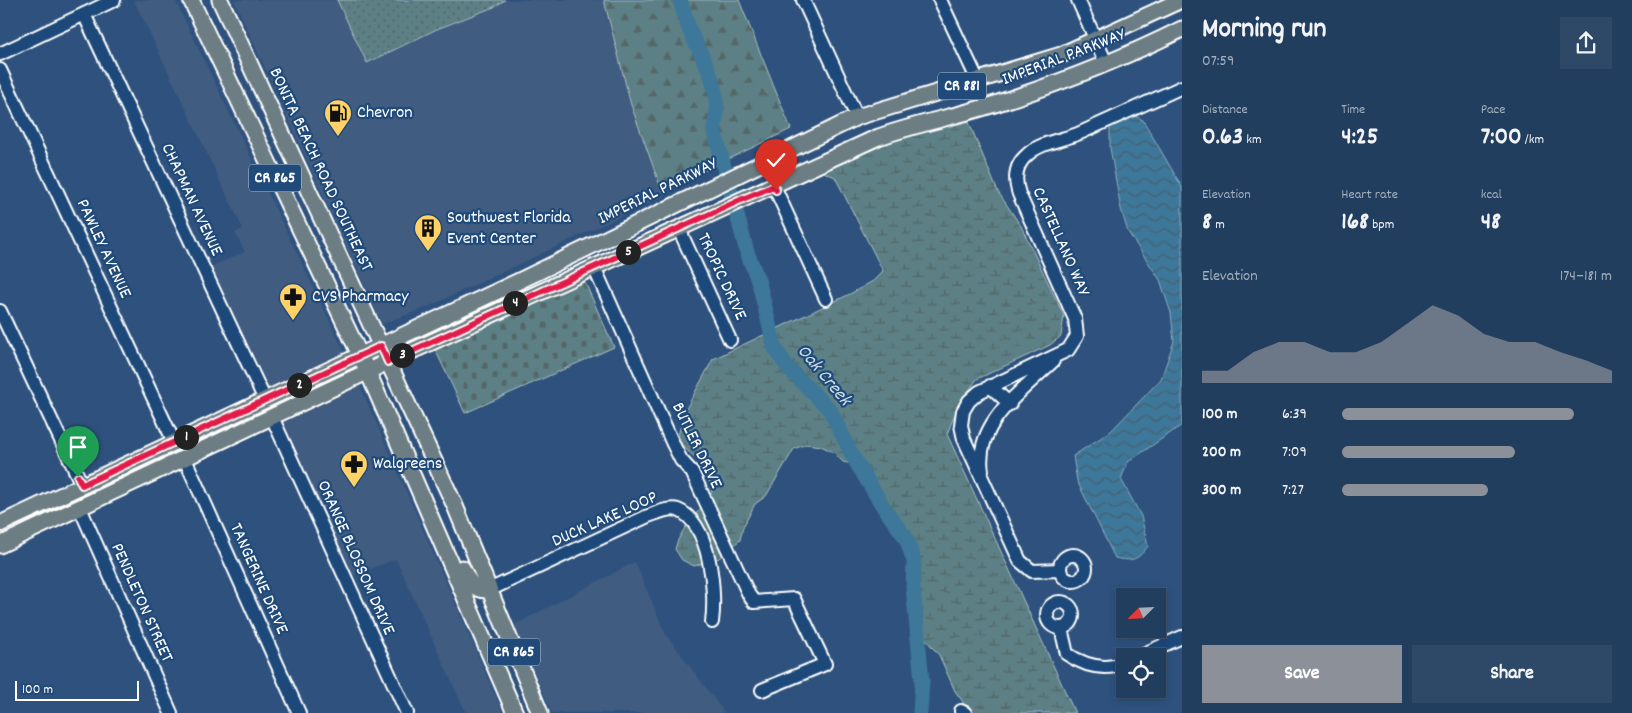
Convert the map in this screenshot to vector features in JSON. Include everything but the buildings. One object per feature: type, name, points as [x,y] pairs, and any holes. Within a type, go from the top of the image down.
[{"type":"main road","name":"CR 865","points":[[191,0],[368,372],[515,713]]},
{"type":"main road","name":"BONITA BEACH ROAD SOUTHEAST","points":[[220,0],[455,506],[540,713]]},
{"type":"main road","name":"IMPERIAL PARKWAY","points":[[0,524],[360,356],[857,117],[1062,55],[1181,0]]},
{"type":"main road","name":"IMPERIAL PARKWAY","points":[[0,545],[388,362],[876,138],[907,127],[1000,102],[1106,63],[1182,29]]},
{"type":"main road","points":[[664,210],[679,229]]},
{"type":"main road","points":[[594,267],[592,259],[595,253],[616,234]]},
{"type":"main road","points":[[425,503],[440,518],[468,579],[481,590],[489,590]]},
{"type":"street","points":[[0,54],[114,0]]},
{"type":"street","points":[[803,0],[857,117]]},
{"type":"street","points":[[940,0],[978,81]]},
{"type":"street","points":[[1078,0],[1106,63]]},
{"type":"street","name":"CHAPMAN AVENUE","points":[[84,14],[265,400]]},
{"type":"street","name":"PAWLEY AVENUE","points":[[0,70],[174,442]]},
{"type":"street","name":"CASTELLANO WAY","points":[[1060,570],[1038,573],[1023,566],[964,439],[961,418],[968,401],[990,386],[1058,356],[1072,347],[1075,342],[1078,325],[1019,194],[1016,175],[1020,164],[1027,155],[1036,149],[1080,133],[1182,87]]},
{"type":"street","points":[[774,186],[826,299]]},
{"type":"street","name":"TROPIC DRIVE","points":[[679,229],[730,340]]},
{"type":"street","name":"BUTLER DRIVE","points":[[594,267],[673,444],[681,460],[692,472],[749,595],[754,602],[794,599],[825,664],[762,690]]},
{"type":"street","points":[[0,311],[82,485]]},
{"type":"street","name":"CASTELLANO WAY","points":[[984,482],[981,459],[984,437],[994,420],[1058,356]]},
{"type":"street","points":[[990,386],[1010,404]]},
{"type":"street","name":"ORANGE BLOSSOM DRIVE","points":[[272,417],[407,713]]},
{"type":"street","name":"TANGERINE DRIVE","points":[[184,459],[299,713]]},
{"type":"street","name":"PENDLETON STREET","points":[[80,508],[171,713]]},
{"type":"street","name":"DUCK LAKE LOOP","points":[[489,590],[648,516],[671,509],[678,510],[694,525],[708,554],[714,597],[712,622]]},
{"type":"street","points":[[1061,628],[1067,654],[1080,662],[1110,668],[1116,666]]},
{"type":"street","points":[[1157,648],[1182,637]]},
{"type":"shaded area","points":[[134,0],[175,0],[347,357],[262,397],[205,269],[245,252],[235,233],[243,229]]},
{"type":"shaded area","points":[[234,0],[337,0],[367,63],[437,29],[494,7],[505,0],[604,0],[631,105],[664,196],[430,306],[382,324]]},
{"type":"shaded area","points":[[358,381],[503,713],[466,713],[396,559],[344,579],[273,421]]},
{"type":"shaded area","points":[[635,562],[665,633],[725,713],[552,713],[514,625]]},
{"type":"green space","points":[[337,0],[505,0],[494,7],[437,29],[367,63]]},
{"type":"green space","points":[[604,0],[739,0],[791,129],[662,191],[631,105]]},
{"type":"green space","points":[[968,120],[998,192],[1021,226],[1064,316],[1061,336],[1050,345],[977,379],[959,404],[947,434],[1075,713],[963,713],[963,702],[955,691],[939,655],[921,634],[915,622],[908,556],[894,525],[866,474],[856,465],[843,462],[833,452],[821,446],[806,444],[794,449],[766,496],[755,504],[743,527],[740,540],[719,558],[694,566],[682,560],[675,549],[681,534],[712,492],[706,466],[683,447],[678,435],[686,409],[713,359],[850,294],[873,281],[883,271],[835,177],[821,171],[863,150],[917,132]]},
{"type":"green space","points":[[583,278],[614,347],[465,413],[434,347]]},
{"type":"water","points":[[1129,113],[1143,120],[1182,187],[1182,425],[1128,462],[1121,479],[1141,516],[1148,546],[1138,557],[1126,560],[1115,558],[1077,481],[1073,456],[1111,431],[1161,379],[1174,341],[1171,313],[1160,280],[1128,232],[1121,209],[1110,148],[1110,123]]},
{"type":"waterway","name":"Oak Creek","points":[[680,0],[689,29],[712,79],[716,102],[714,129],[747,252],[759,283],[775,348],[788,368],[830,410],[853,457],[884,508],[906,538],[914,561],[913,587],[922,681],[920,713]]},
{"type":"place","name":"Chevron","points":[[338,137]]},
{"type":"place","name":"Southwest Florida Event Center","points":[[428,252]]},
{"type":"place","name":"CVS Pharmacy","points":[[293,321]]},
{"type":"place","name":"Walgreens","points":[[354,488]]},
{"type":"route","points":[[78,477],[82,485],[381,346],[388,362],[745,198],[774,186],[776,190]]}]
